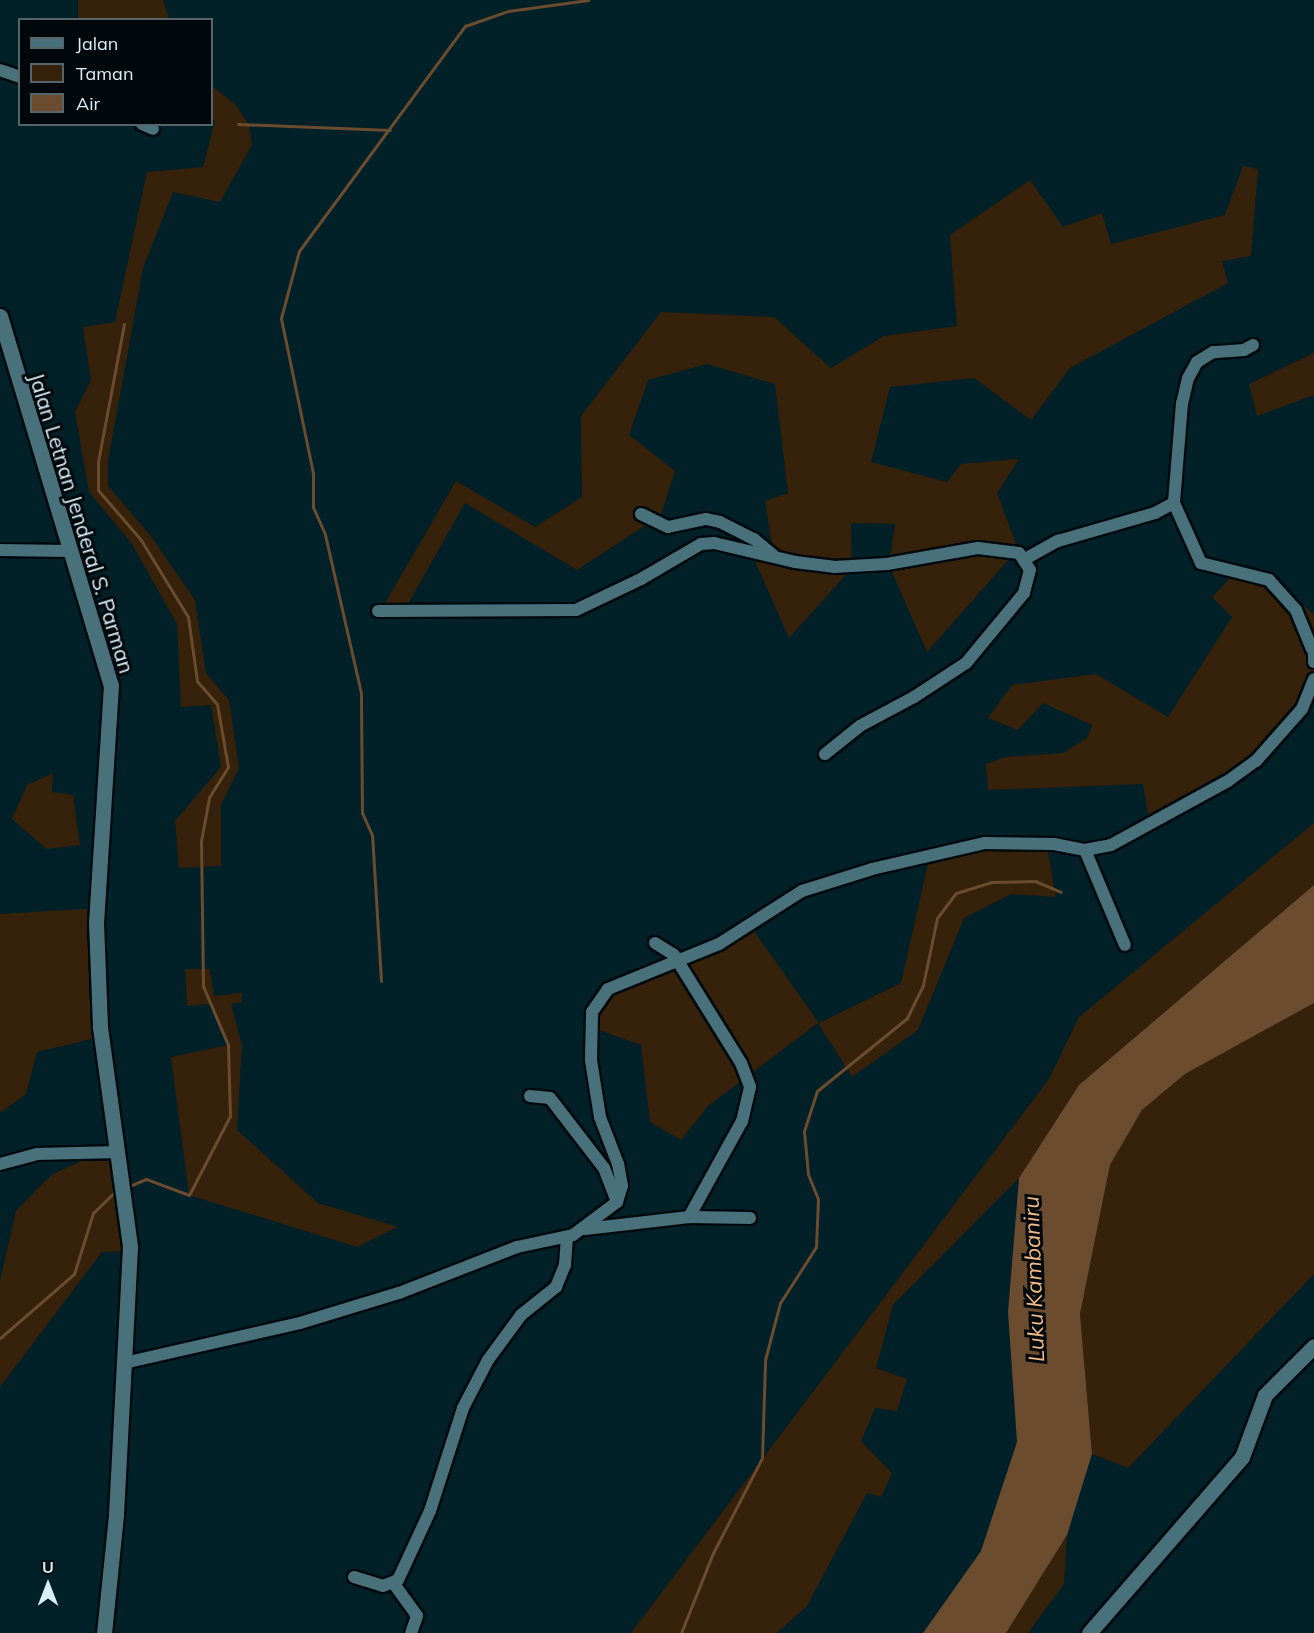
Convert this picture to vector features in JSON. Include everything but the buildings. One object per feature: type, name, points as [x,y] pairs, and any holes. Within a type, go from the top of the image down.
[{"type":"street","points":[[0,70],[18,76]]},
{"type":"street","name":"Jalan Letnan Jenderal S. Parman","points":[[0,316],[111,685],[96,922],[100,1027],[127,1206],[130,1247],[124,1364],[104,1633]]},
{"type":"street","points":[[1253,345],[1244,350],[1213,352],[1197,362],[1188,378],[1182,403],[1174,503],[1201,562],[1269,580],[1296,610],[1313,648],[1314,662]]},
{"type":"street","points":[[1025,559],[1058,541],[1155,513],[1174,503]]},
{"type":"street","points":[[641,514],[668,526],[706,519],[720,522],[754,539],[776,557]]},
{"type":"street","points":[[378,611],[576,610],[641,579],[701,544],[714,543],[812,565],[857,567],[978,548],[1019,553],[1030,570],[1019,603],[966,663],[914,697],[860,726],[825,754]]},
{"type":"street","points":[[0,550],[69,551]]},
{"type":"street","points":[[124,1364],[300,1323],[399,1293],[517,1247],[567,1237],[582,1229],[616,1202],[621,1173],[600,1117],[593,1085],[592,1012],[608,989],[678,963],[750,926],[802,891],[872,869],[985,843],[1054,844],[1085,850],[1121,840],[1228,781],[1256,761],[1302,709],[1314,679]]},
{"type":"street","points":[[1085,850],[1125,945]]},
{"type":"street","points":[[655,943],[678,963],[741,1063],[750,1087],[742,1121],[689,1216]]},
{"type":"street","points":[[530,1096],[550,1098],[604,1168],[616,1202]]},
{"type":"street","points":[[0,1164],[37,1154],[118,1152]]},
{"type":"street","points":[[582,1229],[689,1216],[750,1218]]},
{"type":"street","points":[[394,1584],[426,1522],[463,1408],[488,1360],[521,1315],[556,1287],[565,1265],[567,1237]]},
{"type":"street","points":[[1089,1633],[1242,1457],[1265,1395],[1314,1346]]},
{"type":"street","points":[[354,1577],[383,1586],[394,1584]]},
{"type":"street","points":[[394,1584],[417,1617],[411,1633]]},
{"type":"green space","points":[[78,0],[163,0],[169,18],[78,18]]},
{"type":"green space","points":[[213,87],[235,104],[249,125],[252,145],[220,202],[173,192],[143,268],[108,461],[108,486],[150,535],[195,600],[206,673],[229,700],[239,768],[221,805],[221,866],[179,868],[175,821],[221,767],[211,705],[181,707],[177,624],[132,544],[89,492],[75,412],[91,380],[83,327],[115,322],[147,172],[203,167],[215,121],[213,120]]},
{"type":"green space","points":[[1243,166],[1258,169],[1251,256],[1222,261],[1228,283],[1070,368],[1031,420],[974,378],[890,387],[871,462],[947,482],[961,464],[1019,459],[997,493],[1018,549],[927,652],[889,565],[895,524],[851,523],[852,568],[789,638],[751,552],[774,557],[765,501],[788,493],[775,384],[707,364],[648,380],[629,435],[675,471],[661,514],[655,519],[577,570],[465,503],[404,611],[380,612],[456,481],[535,527],[582,497],[581,416],[661,312],[774,317],[831,368],[884,336],[957,326],[950,235],[1030,180],[1063,227],[1102,213],[1111,244],[1225,215]]},
{"type":"green space","points":[[1314,353],[1314,395],[1257,416],[1249,384]]},
{"type":"green space","points":[[1234,574],[1283,586],[1314,615],[1314,699],[1254,766],[1150,825],[1143,784],[988,790],[986,764],[1005,757],[1063,753],[1087,738],[1092,725],[1043,703],[1018,730],[988,718],[1012,685],[1096,674],[1168,717],[1232,617],[1212,597]]},
{"type":"green space","points":[[53,773],[52,792],[73,795],[80,845],[47,849],[12,819],[27,785]]},
{"type":"green space","points":[[1314,823],[1314,885],[1079,1085],[1019,1178],[893,1305],[876,1368],[907,1379],[897,1411],[875,1408],[861,1441],[892,1473],[881,1497],[867,1493],[807,1606],[777,1633],[631,1633],[1049,1079],[1079,1017]]},
{"type":"green space","points":[[986,847],[1047,847],[1056,897],[1011,894],[964,918],[918,1030],[852,1077],[818,1023],[708,1106],[681,1140],[650,1122],[641,1045],[593,1028],[594,1014],[612,990],[751,927],[819,1023],[901,983],[929,859]]},
{"type":"green space","points":[[99,908],[104,1036],[37,1052],[26,1094],[0,1113],[0,914]]},
{"type":"green space","points":[[185,969],[210,969],[214,996],[242,993],[242,1002],[231,1004],[242,1046],[237,1130],[318,1203],[398,1227],[357,1247],[189,1195],[171,1057],[228,1045],[210,1004],[187,1006]]},
{"type":"green space","points":[[1314,1003],[1314,1274],[1128,1468],[1092,1454],[1080,1314],[1110,1165],[1142,1110],[1185,1074]]},
{"type":"green space","points":[[99,1153],[120,1153],[133,1251],[102,1252],[0,1387],[0,1281],[16,1211],[51,1175]]},
{"type":"green space","points":[[1067,1535],[1064,1584],[1028,1633],[1006,1633]]},
{"type":"water","name":"Luku Kambaniru","points":[[1314,885],[1314,1003],[1185,1074],[1142,1110],[1110,1165],[1080,1314],[1092,1454],[1067,1535],[1006,1633],[923,1633],[981,1551],[1017,1442],[1008,1312],[1019,1178],[1079,1085]]},
{"type":"waterway","points":[[381,981],[372,835],[362,813],[361,693],[325,534],[313,507],[313,473],[281,318],[299,251],[465,26],[508,11],[588,0]]},
{"type":"waterway","points":[[238,124],[390,130]]},
{"type":"waterway","points":[[124,324],[98,462],[98,490],[141,540],[188,617],[197,681],[217,704],[228,767],[209,798],[201,841],[203,986],[228,1045],[230,1116],[189,1195],[146,1179],[127,1187]]},
{"type":"waterway","points":[[681,1633],[713,1553],[762,1458],[765,1360],[780,1303],[816,1247],[818,1199],[808,1174],[804,1131],[817,1091],[907,1018],[923,985],[937,918],[956,893],[991,882],[1035,881],[1061,892]]},
{"type":"waterway","points":[[0,1338],[74,1274],[93,1213],[118,1189]]}]
